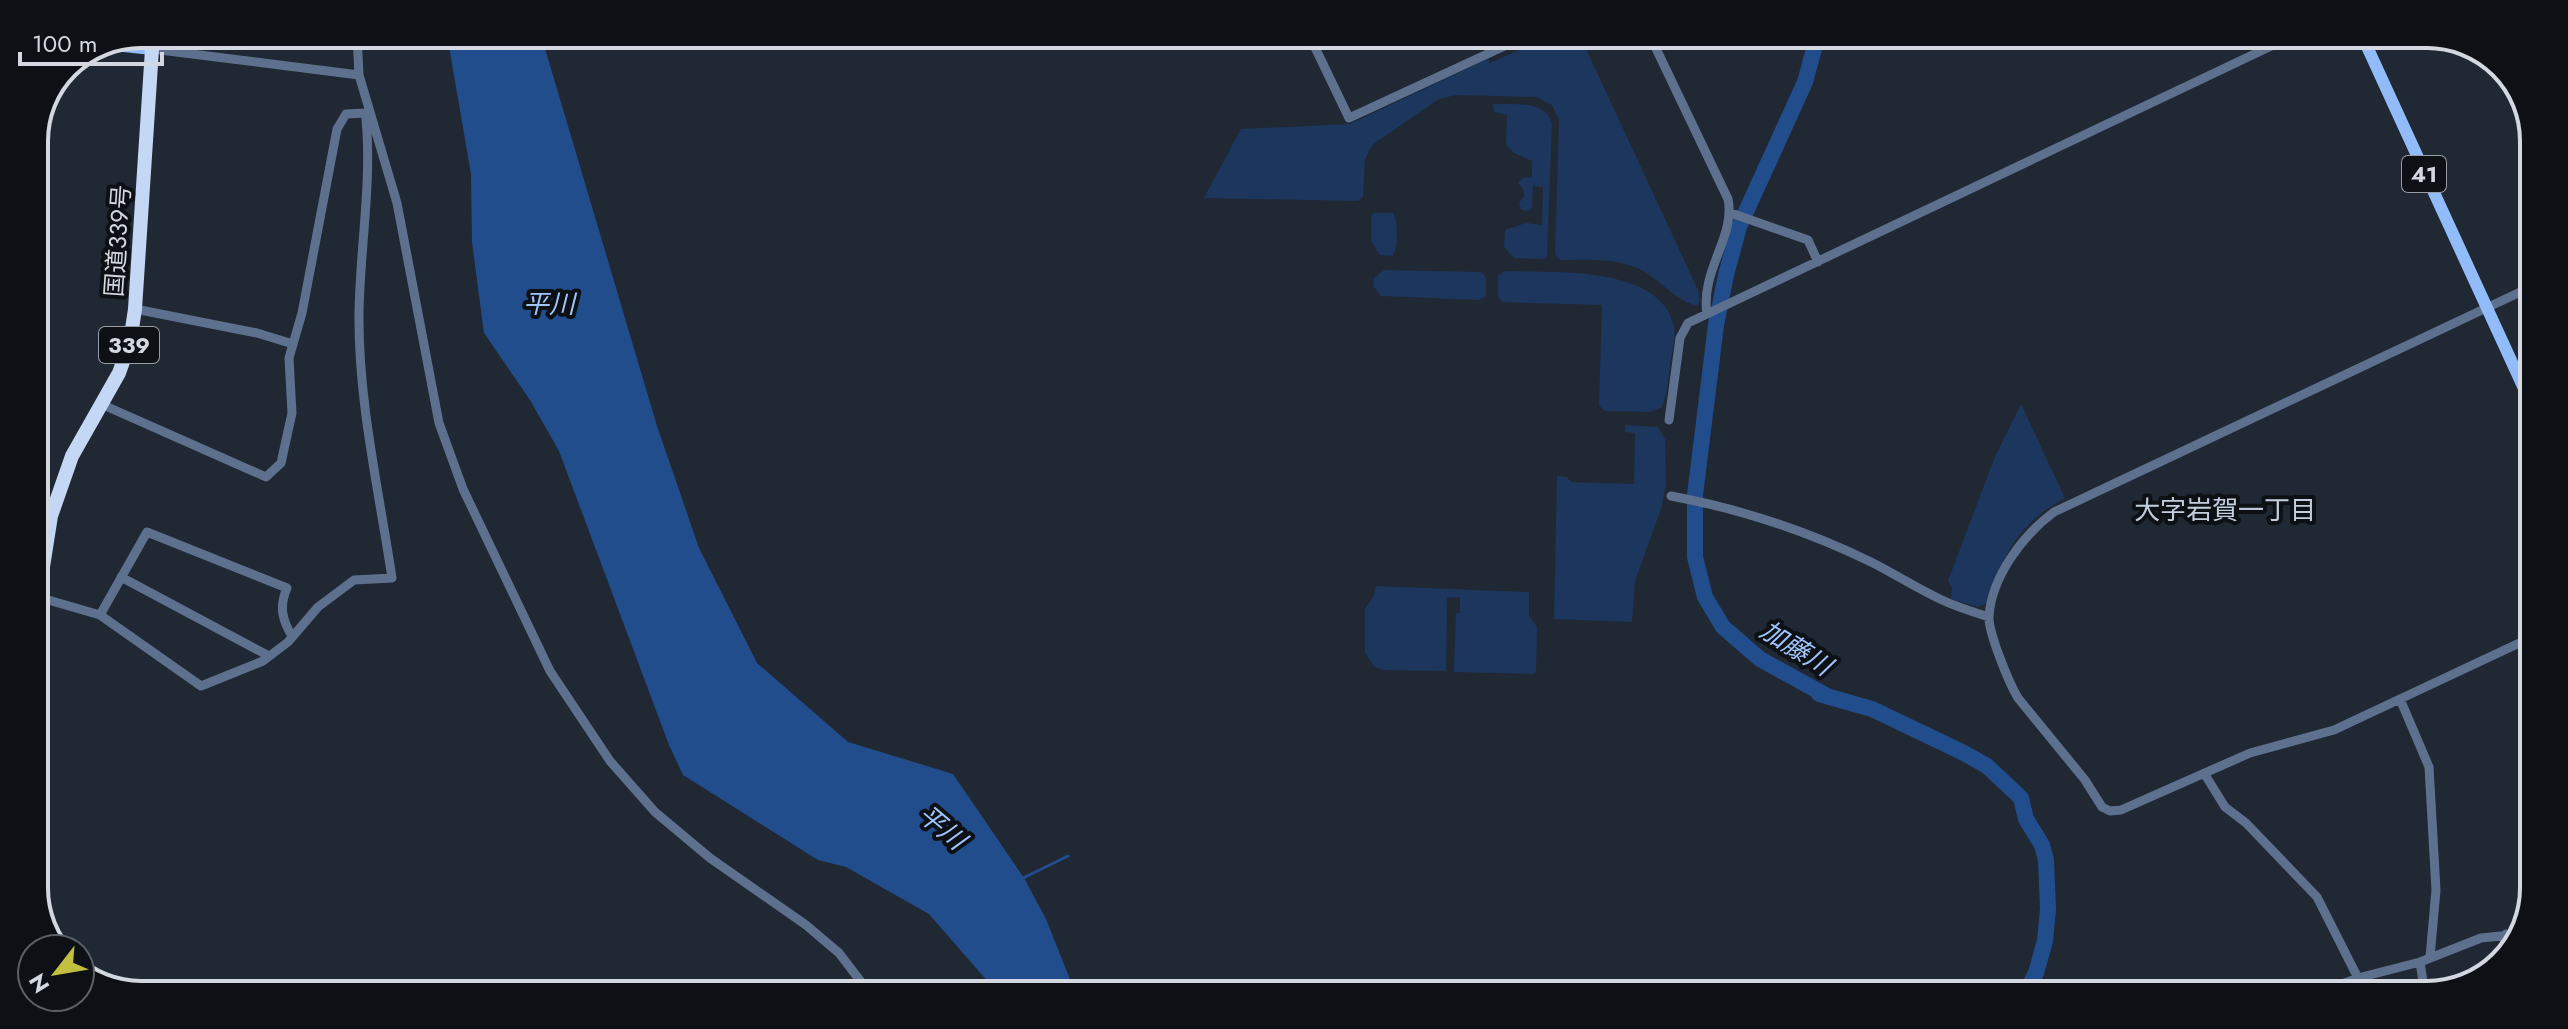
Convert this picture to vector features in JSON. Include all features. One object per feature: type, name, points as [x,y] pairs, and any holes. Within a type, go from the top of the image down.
[{"type":"highway","name":"国道339号","points":[[48,535],[51,516],[72,456],[125,359],[135,309],[153,48]]},
{"type":"main road","name":"41","points":[[2368,48],[2520,381]]},
{"type":"street","points":[[195,48],[359,75]]},
{"type":"street","points":[[358,48],[366,110],[397,203],[439,423],[463,489],[550,671],[610,761],[655,812],[710,858],[828,944],[861,981]]},
{"type":"street","points":[[1315,48],[1349,118],[1500,48]]},
{"type":"street","points":[[1656,48],[1734,215],[1712,266],[1705,299],[1710,312]]},
{"type":"street","points":[[1669,420],[1680,338],[1688,323],[2267,48]]},
{"type":"street","points":[[101,404],[266,477],[281,463],[292,413],[289,358],[302,313],[337,129],[346,114],[366,110]]},
{"type":"street","points":[[48,600],[100,615],[201,686],[269,656],[318,607],[354,580],[392,578],[364,393],[359,314],[367,175],[366,110]]},
{"type":"street","points":[[1734,215],[1808,240],[1818,262]]},
{"type":"street","points":[[2520,292],[2054,512],[2015,549],[1989,617],[2011,686],[2085,780],[2102,807],[2110,811],[2121,810],[2250,753],[2334,730],[2520,643]]},
{"type":"street","points":[[135,309],[257,333],[293,344]]},
{"type":"street","points":[[1671,496],[1761,518],[1825,541],[1942,601],[1989,617]]},
{"type":"street","points":[[100,615],[147,532],[287,588],[282,600],[283,622],[292,636]]},
{"type":"street","points":[[121,577],[269,656]]},
{"type":"street","points":[[2400,699],[2429,767],[2436,890],[2425,960],[2425,981]]},
{"type":"street","points":[[2204,773],[2225,807],[2246,823],[2317,897],[2358,978]]},
{"type":"street","points":[[2350,981],[2425,960],[2463,943],[2506,934]]},
{"type":"shaded area","points":[[1524,48],[1586,48],[1698,290],[1700,301],[1697,306],[1635,267],[1604,260],[1560,260],[1555,254],[1559,120],[1552,105],[1536,97],[1456,95],[1439,99],[1372,145],[1365,159],[1363,197],[1358,201],[1204,198],[1241,129],[1350,124],[1488,59],[1490,63]]},
{"type":"shaded area","points":[[1493,104],[1536,107],[1549,116],[1552,124],[1547,255],[1544,259],[1514,258],[1504,247],[1505,230],[1526,223],[1542,225],[1543,187],[1533,186],[1532,207],[1528,211],[1521,210],[1519,202],[1524,197],[1518,183],[1522,178],[1532,177],[1532,161],[1514,153],[1506,145],[1507,115],[1494,112]]},
{"type":"shaded area","points":[[1374,213],[1393,213],[1395,217],[1397,234],[1393,256],[1380,255],[1371,241],[1371,216]]},
{"type":"shaded area","points":[[1384,270],[1481,272],[1486,277],[1486,296],[1479,300],[1381,296],[1373,286],[1374,278]]},
{"type":"shaded area","points":[[1504,271],[1602,276],[1649,292],[1665,307],[1675,331],[1662,407],[1650,412],[1605,411],[1599,405],[1602,305],[1502,302],[1498,297],[1498,276]]},
{"type":"shaded area","points":[[2021,404],[2065,498],[2035,519],[2014,542],[1987,603],[1978,607],[1951,599],[1952,588],[1948,581],[1994,459]]},
{"type":"shaded area","points":[[1625,425],[1658,427],[1665,439],[1666,486],[1635,581],[1632,622],[1554,619],[1557,476],[1567,477],[1571,482],[1634,484],[1635,433],[1625,432]]},
{"type":"shaded area","points":[[1376,586],[1529,592],[1529,616],[1537,627],[1536,672],[1454,672],[1456,613],[1460,613],[1460,597],[1447,598],[1446,671],[1383,670],[1374,666],[1365,653],[1365,609]]},
{"type":"water","name":"平川","points":[[449,48],[545,48],[657,426],[699,548],[757,663],[848,742],[953,774],[1024,878],[1046,919],[1071,981],[987,981],[929,914],[846,867],[818,860],[683,775],[559,451],[530,400],[484,333],[472,242],[471,174]]},
{"type":"waterway","name":"加藤川","points":[[1814,48],[1805,82],[1739,227],[1726,275],[1716,325],[1695,495],[1695,557],[1705,597],[1723,627],[1760,659],[1827,696],[1819,694],[1872,709],[1962,752],[1987,766],[2021,798],[2026,819],[2042,845],[2046,860],[2048,909],[2045,941],[2032,981]]},
{"type":"waterway","points":[[1021,879],[1068,856]]},
{"type":"district","name":"大字岩賀一丁目","points":[[2225,510]]}]
